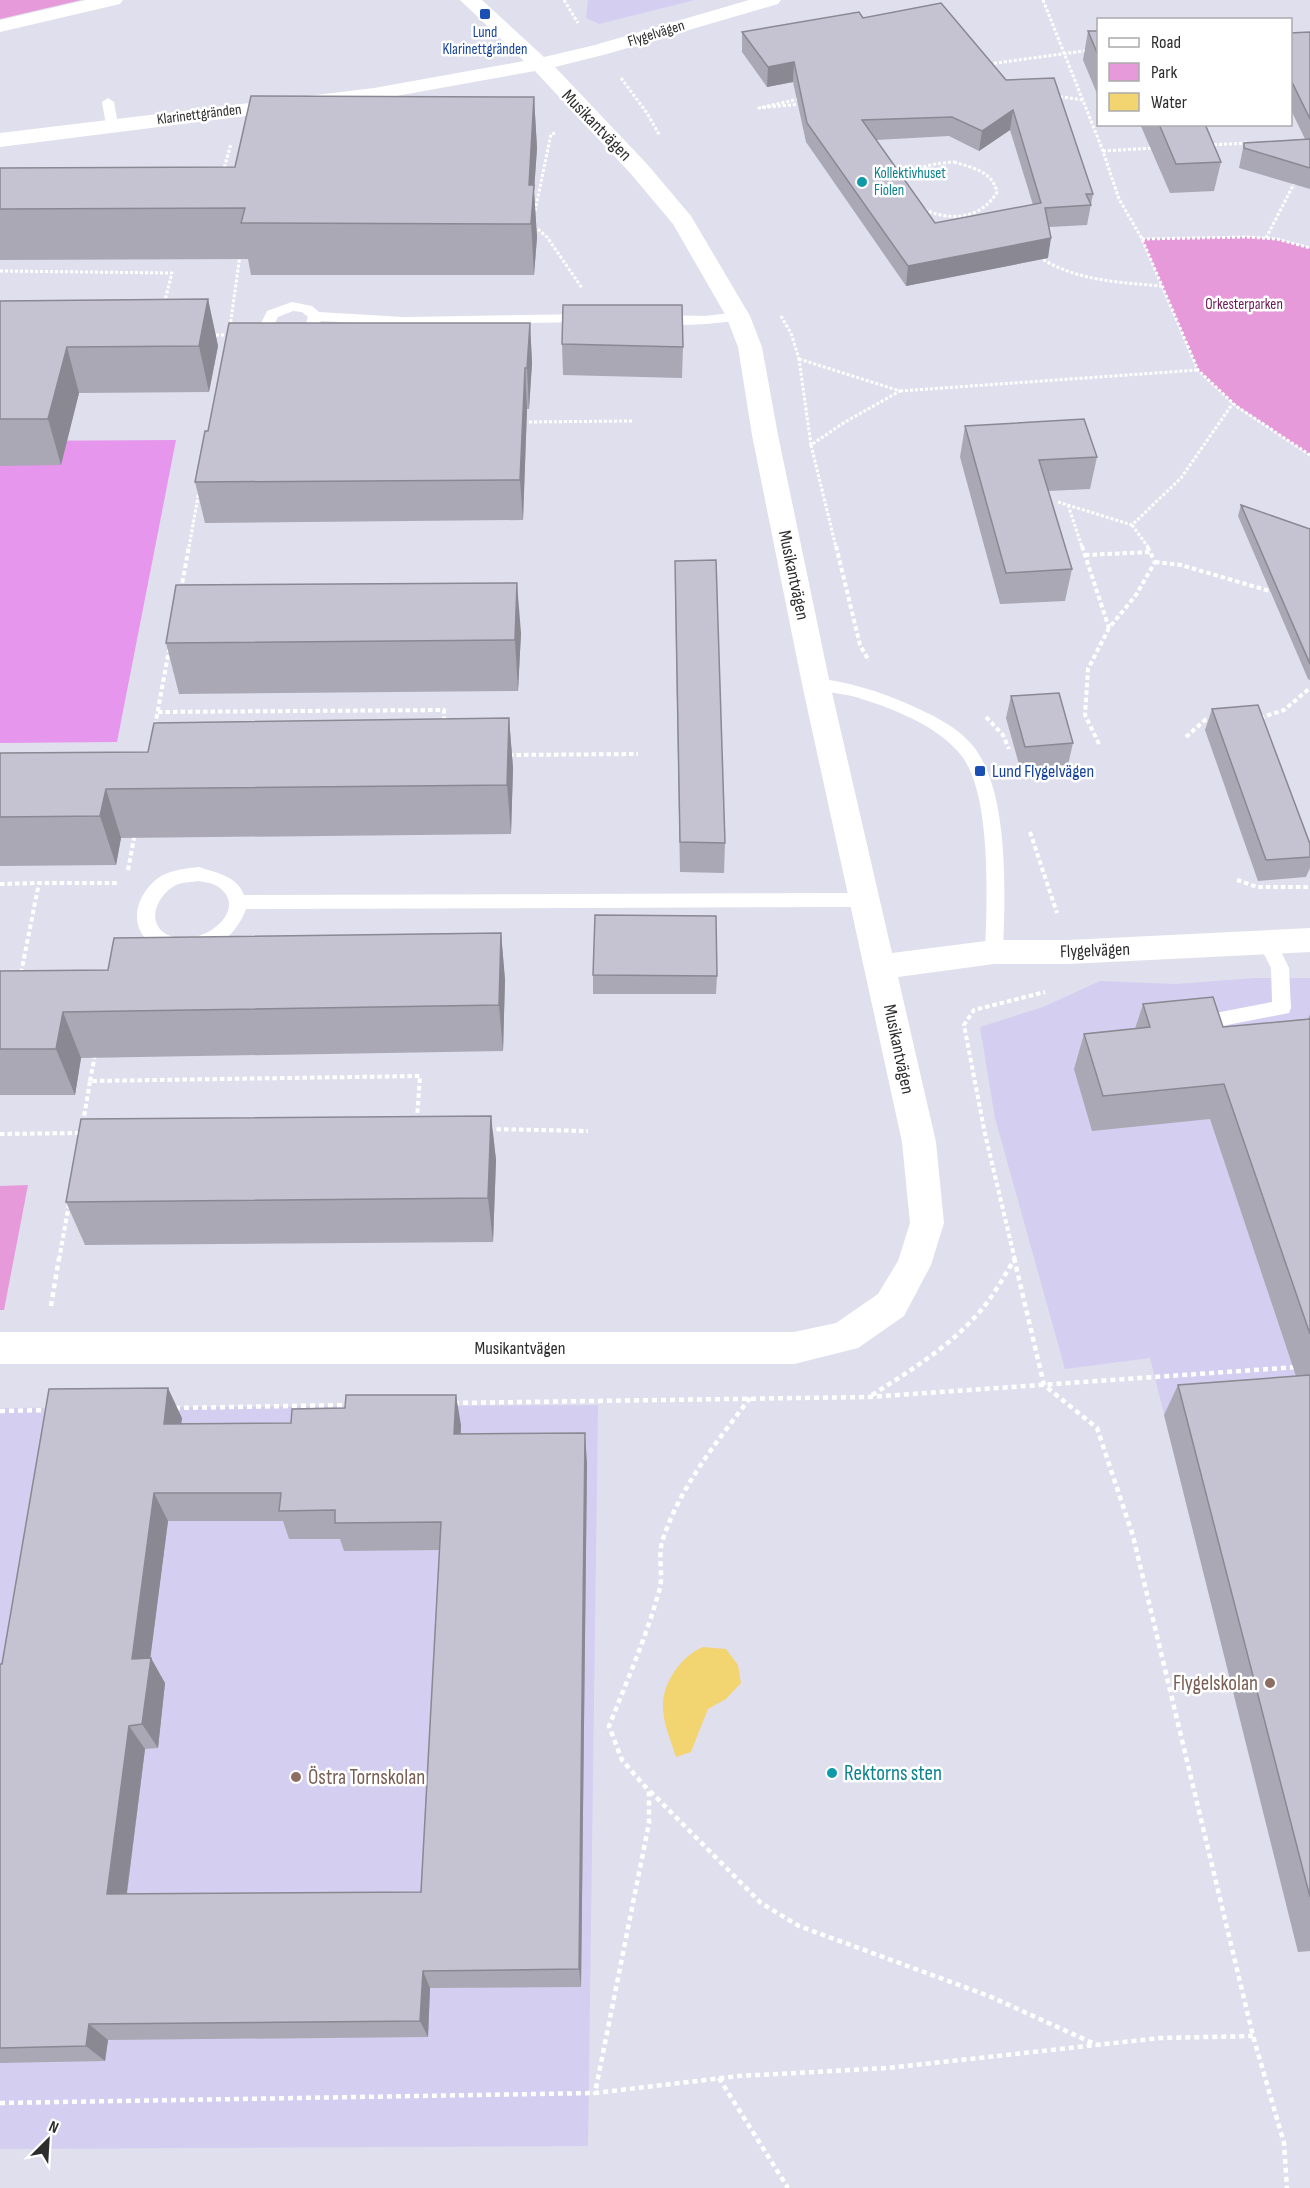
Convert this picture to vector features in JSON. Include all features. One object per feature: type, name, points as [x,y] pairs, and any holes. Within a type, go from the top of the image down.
[{"type":"street","points":[[0,26],[113,0]]},
{"type":"street","name":"Musikantvägen","points":[[0,1348],[794,1348],[845,1336],[891,1305],[914,1265],[927,1223],[919,1142],[816,684],[765,435],[750,347],[738,316],[683,221],[639,169],[540,64],[470,0]]},
{"type":"street","name":"Flygelvägen","points":[[540,64],[600,50],[771,0]]},
{"type":"street","name":"Klarinettgränden","points":[[0,140],[374,94],[540,64]]},
{"type":"street","name":"Flygelvägen","points":[[881,967],[994,952],[1068,952],[1310,940]]},
{"type":"lane","points":[[108,102],[112,125]]},
{"type":"lane","points":[[315,316],[403,321],[597,318]]},
{"type":"lane","points":[[641,318],[705,320],[738,316]]},
{"type":"lane","points":[[816,684],[846,687],[873,695],[900,707],[946,731],[973,757],[980,771],[989,812],[997,877],[994,952]]},
{"type":"lane","points":[[184,875],[214,876],[226,882],[234,891],[238,902],[237,914],[231,925],[221,935],[192,946],[169,943],[152,933],[145,923],[144,912],[148,900],[156,889],[184,875]]},
{"type":"lane","points":[[238,902],[865,900]]},
{"type":"lane","points":[[1212,1020],[1282,1008],[1280,968],[1267,942]]},
{"type":"path","points":[[569,6],[571,0]]},
{"type":"path","points":[[1043,0],[1103,152],[1119,199],[1142,239],[1198,370],[1233,403],[1310,455]]},
{"type":"path","points":[[982,65],[1097,49]]},
{"type":"path","points":[[1047,95],[1083,100]]},
{"type":"path","points":[[805,104],[759,108],[808,96]]},
{"type":"path","points":[[222,176],[240,110]]},
{"type":"path","points":[[591,120],[550,134],[533,225],[547,237],[567,264],[597,318]]},
{"type":"path","points":[[1207,135],[1211,145]]},
{"type":"path","points":[[1199,146],[1252,143]]},
{"type":"path","points":[[1103,152],[1164,148]]},
{"type":"path","points":[[954,162],[983,171],[993,179],[998,188],[997,197],[991,205],[966,215],[951,216],[922,210],[904,195],[902,186],[905,178],[912,171],[938,163],[954,162]]},
{"type":"path","points":[[1266,238],[1300,171]]},
{"type":"path","points":[[1142,239],[1266,238],[1310,248]]},
{"type":"path","points":[[208,335],[228,335],[242,245]]},
{"type":"path","points":[[1038,257],[1057,269],[1073,274],[1108,281],[1162,286]]},
{"type":"path","points":[[0,271],[172,273],[164,304]]},
{"type":"path","points":[[900,391],[845,422],[811,445],[799,359],[900,391],[1198,370]]},
{"type":"path","points":[[1132,525],[1181,478],[1233,403]]},
{"type":"path","points":[[524,422],[632,421]]},
{"type":"path","points":[[179,599],[200,485]]},
{"type":"path","points":[[1058,502],[1132,525],[1152,552],[1155,562],[1136,595],[1109,628],[1089,669],[1085,715],[1099,744]]},
{"type":"path","points":[[1068,504],[1109,628]]},
{"type":"path","points":[[1084,555],[1152,552]]},
{"type":"path","points":[[1155,562],[1181,565],[1217,574],[1280,594]]},
{"type":"path","points":[[153,736],[170,644]]},
{"type":"path","points":[[1255,720],[1284,710],[1310,688]]},
{"type":"path","points":[[158,712],[444,710],[444,733]]},
{"type":"path","points":[[1185,737],[1205,720],[1215,719]]},
{"type":"path","points":[[501,755],[638,754]]},
{"type":"path","points":[[127,872],[136,827]]},
{"type":"path","points":[[1237,880],[1257,886],[1310,886]]},
{"type":"path","points":[[21,975],[39,883]]},
{"type":"path","points":[[0,884],[125,883]]},
{"type":"path","points":[[79,1144],[97,1047]]},
{"type":"path","points":[[90,1081],[420,1076],[417,1128]]},
{"type":"path","points":[[485,1129],[588,1131]]},
{"type":"path","points":[[0,1134],[93,1132]]},
{"type":"path","points":[[44,1348],[69,1201]]},
{"type":"path","points":[[869,1397],[939,1350],[970,1323],[993,1295],[1014,1259]]},
{"type":"path","points":[[442,1404],[869,1397],[1298,1367]]},
{"type":"path","points":[[1044,1385],[1097,1428],[1133,1536],[1253,2037],[1284,2143],[1287,2188]]},
{"type":"path","points":[[750,1398],[702,1461],[673,1515],[662,1545],[661,1583],[653,1614],[609,1726],[621,1760],[761,1904],[799,1926],[989,1996],[1098,2045]]},
{"type":"path","points":[[168,1408],[359,1405]]},
{"type":"path","points":[[0,1411],[60,1410]]},
{"type":"path","points":[[595,2093],[649,1823],[649,1791]]},
{"type":"path","points":[[0,2103],[595,2093],[719,2078],[888,2068],[1160,2038],[1253,2037]]},
{"type":"path","points":[[719,2078],[788,2188]]},
{"type":"shaded area","points":[[588,0],[695,0],[599,24],[586,18]]},
{"type":"shaded area","points":[[176,440],[117,742],[0,743],[0,441]]},
{"type":"shaded area","name":"Flygelskolan","points":[[1255,978],[1310,978],[1310,1951],[1298,1952],[1150,1358],[1065,1369],[995,1118],[980,1027],[1043,1007],[1100,981],[1175,984]]},
{"type":"shaded area","name":"Östra Tornskolan","points":[[598,1405],[588,2146],[0,2149],[0,1408]]},
{"type":"green space","points":[[0,0],[81,0],[0,19]]},
{"type":"green space","name":"Orkesterparken","points":[[1247,237],[1277,239],[1310,248],[1310,455],[1233,403],[1198,370],[1142,239]]},
{"type":"green space","points":[[28,1185],[4,1310],[0,1310],[0,1186]]},
{"type":"water","points":[[703,1647],[726,1649],[738,1665],[741,1683],[726,1699],[708,1709],[691,1752],[676,1757],[664,1719],[666,1689],[681,1663]]},
{"type":"building","points":[[941,3],[1006,80],[1054,78],[1093,194],[1086,194],[1091,205],[1045,208],[1051,238],[908,266],[807,123],[794,62],[768,67],[742,32],[859,12],[863,18]],"holes":[[[1013,110],[1041,203],[935,223],[862,120],[952,117],[982,131]]]},
{"type":"building","points":[[1088,31],[1097,31],[1097,53]]},
{"type":"building","points":[[1310,32],[1310,119],[1292,82],[1292,33]]},
{"type":"building","points":[[251,96],[534,97],[529,185],[534,185],[531,224],[241,223],[245,208],[0,209],[0,168],[235,167]]},
{"type":"building","points":[[1160,126],[1206,126],[1221,162],[1176,164]]},
{"type":"building","points":[[1310,139],[1310,168],[1244,148],[1244,143]]},
{"type":"building","points":[[208,299],[199,346],[67,347],[48,419],[0,419],[0,301]]},
{"type":"building","points":[[563,305],[682,305],[683,347],[562,344]]},
{"type":"building","points":[[229,323],[530,323],[527,368],[525,368],[520,480],[195,482],[205,431],[208,431]]},
{"type":"building","points":[[1084,419],[1097,457],[1039,460],[1072,569],[1006,573],[965,426]]},
{"type":"building","points":[[1241,505],[1310,529],[1310,664]]},
{"type":"building","points":[[716,560],[725,843],[680,842],[675,561]]},
{"type":"building","points":[[517,583],[515,640],[166,643],[176,585]]},
{"type":"building","points":[[1059,693],[1073,743],[1025,747],[1011,696]]},
{"type":"building","points":[[1258,705],[1310,844],[1310,857],[1266,860],[1212,709]]},
{"type":"building","points":[[509,718],[507,785],[106,789],[100,816],[0,817],[0,753],[148,752],[154,723]]},
{"type":"building","points":[[595,915],[716,916],[717,976],[593,975]]},
{"type":"building","points":[[501,933],[499,1005],[63,1012],[56,1049],[0,1049],[0,971],[108,970],[114,938]]},
{"type":"building","points":[[1213,997],[1223,1027],[1310,1019],[1310,1334],[1224,1084],[1103,1096],[1084,1034],[1150,1027],[1143,1004]]},
{"type":"building","points":[[491,1116],[488,1198],[66,1202],[81,1119]]},
{"type":"building","points":[[1310,1375],[1310,1897],[1178,1385]]},
{"type":"building","points":[[168,1388],[164,1424],[291,1423],[292,1409],[345,1408],[346,1395],[456,1395],[454,1434],[585,1433],[579,1969],[423,1971],[420,2021],[89,2024],[86,2046],[0,2048],[0,1664],[2,1664],[49,1389]],"holes":[[[154,1493],[281,1493],[279,1511],[335,1510],[335,1523],[441,1522],[421,1892],[107,1894],[129,1726],[142,1724],[151,1658],[132,1659]]]},
{"type":"place","name":"Lund Klarinettgränden","points":[[485,14]]},
{"type":"place","name":"Kollektivhuset Fiolen","points":[[862,182]]},
{"type":"place","name":"Lund Flygelvägen","points":[[980,771]]},
{"type":"place","name":"Flygelskolan","points":[[1270,1683]]},
{"type":"place","name":"Rektorns sten","points":[[832,1773]]},
{"type":"place","name":"Östra Tornskolan","points":[[296,1777]]}]
